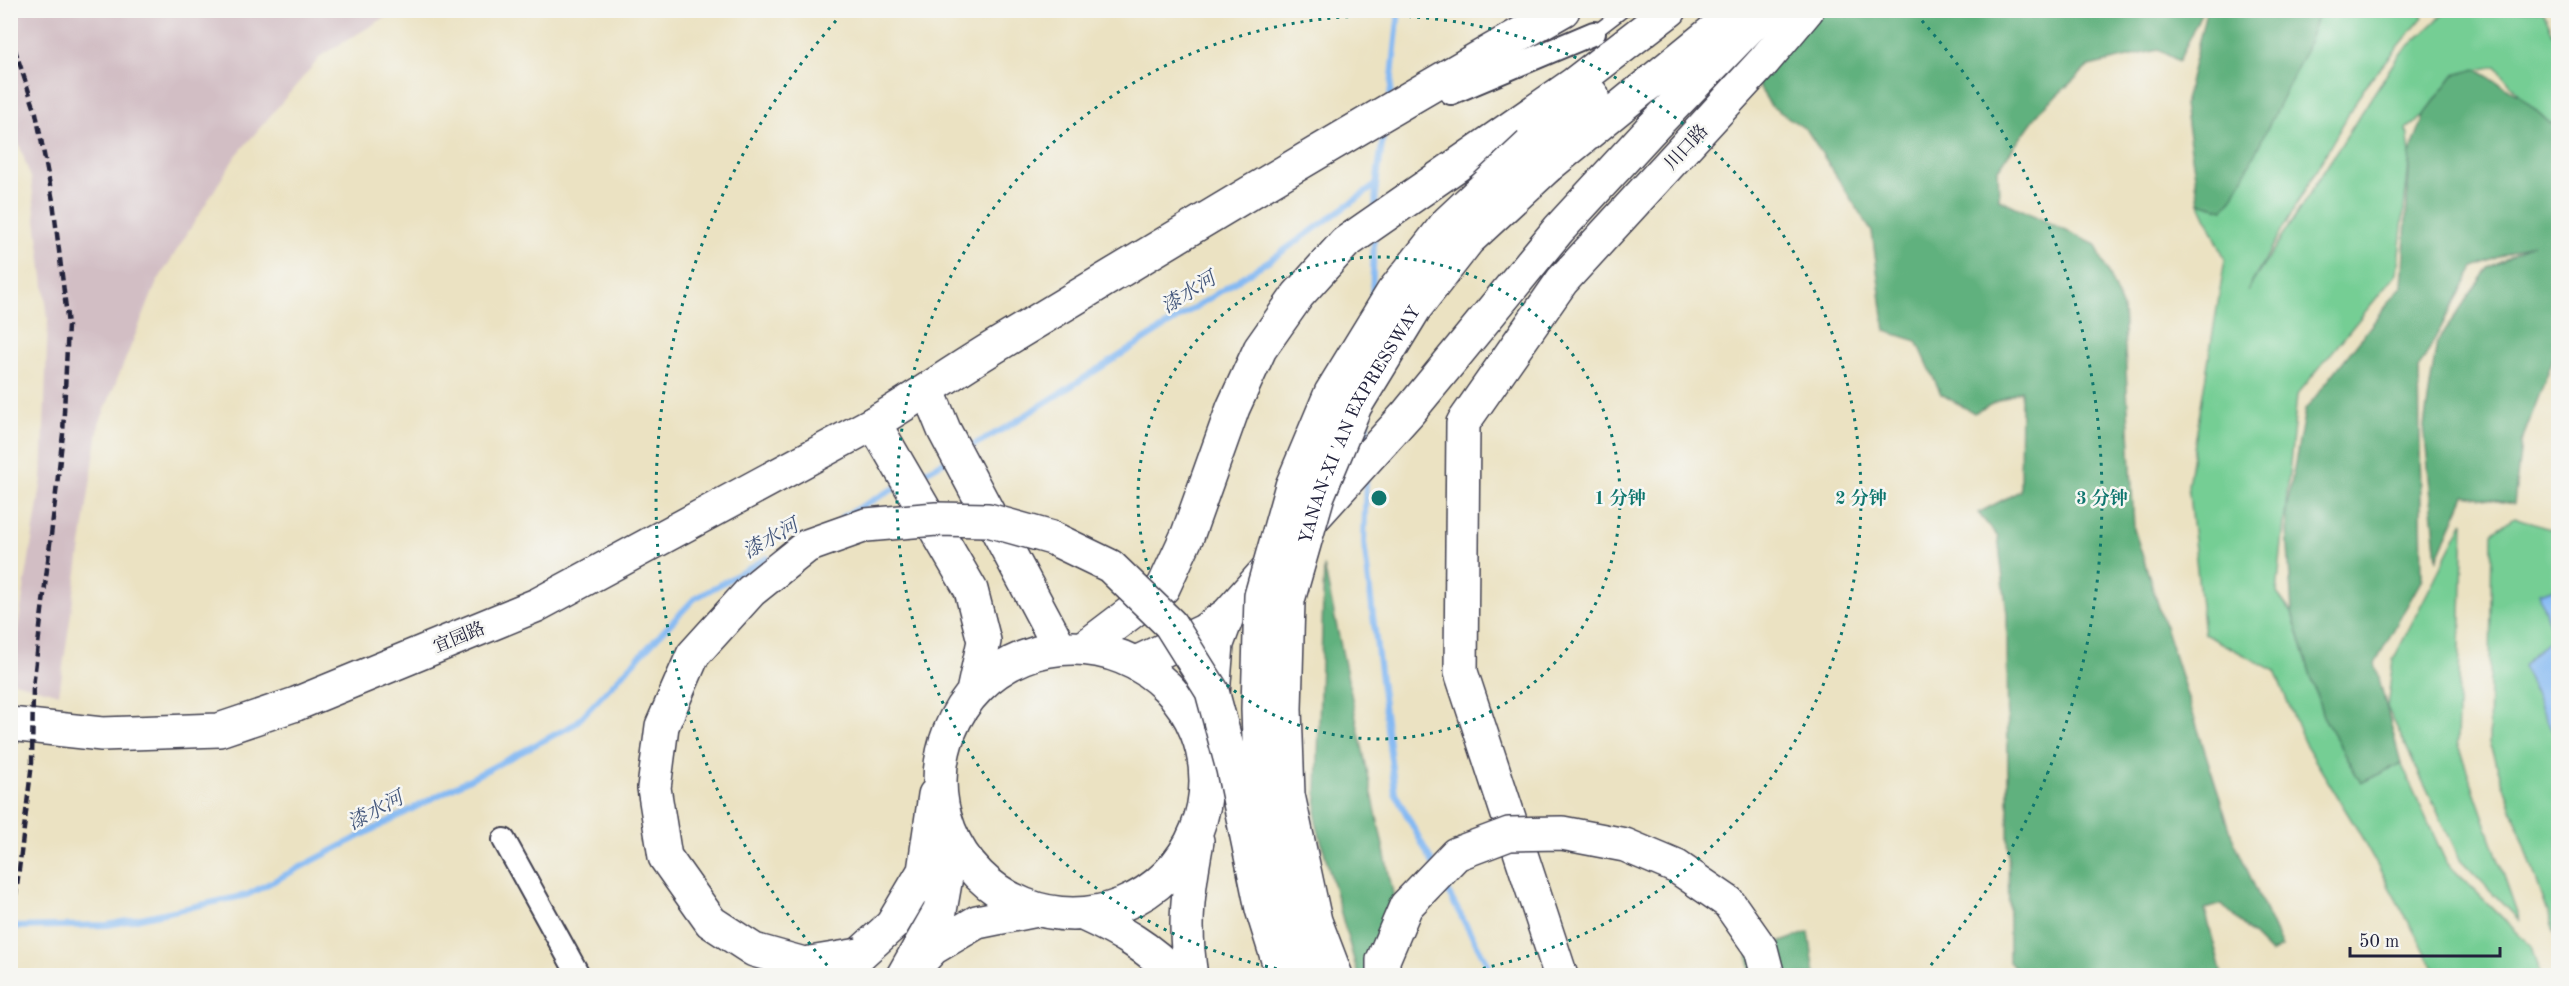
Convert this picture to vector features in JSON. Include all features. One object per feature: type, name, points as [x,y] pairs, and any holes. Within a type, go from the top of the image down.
[{"type":"main road","points":[[1004,350],[1439,81],[1563,10]]},
{"type":"main road","points":[[1072,648],[1163,588],[1188,534],[1233,408],[1260,349],[1298,295],[1344,243],[1574,84],[1671,10]]},
{"type":"main road","name":"YANAN-XI 'AN EXPRESSWAY","points":[[1336,975],[1315,921],[1288,795],[1285,709],[1288,600],[1318,495],[1355,406],[1415,308],[1539,155],[1696,10]]},
{"type":"main road","name":"YANAN-XI 'AN EXPRESSWAY","points":[[1310,975],[1286,898],[1261,795],[1258,709],[1261,596],[1292,486],[1331,393],[1393,292],[1448,222],[1739,10]]},
{"type":"main road","points":[[1136,663],[1204,631],[1228,614],[1408,413],[1559,229],[1766,10]]},
{"type":"main road","name":"川口路","points":[[1562,281],[1808,10]]},
{"type":"main road","points":[[1004,350],[1451,93],[1591,22]]},
{"type":"main road","points":[[1483,321],[1562,281]]},
{"type":"main road","points":[[1561,975],[1461,672],[1463,423],[1562,281]]},
{"type":"main road","name":"宜园路","points":[[10,724],[102,734],[219,730],[296,704],[537,605],[1004,350]]},
{"type":"main road","points":[[928,391],[944,430],[1025,580],[1072,648]]},
{"type":"main road","points":[[874,423],[971,590],[984,641],[973,692]]},
{"type":"main road","points":[[1207,773],[1196,729],[1184,710],[1171,691],[1136,663],[1110,653],[1072,648],[1028,655],[998,670],[973,692],[953,722],[941,755],[924,871],[892,925],[859,955],[804,964],[754,951],[711,922],[665,857],[654,788],[662,726],[693,655],[751,591],[807,546],[866,525],[936,519],[988,520],[1052,538],[1110,566],[1170,624],[1212,691],[1233,769],[1262,909],[1283,975]]},
{"type":"main road","points":[[1191,975],[1186,942],[1187,898],[1206,800],[1217,644],[1228,614]]},
{"type":"main road","points":[[905,975],[940,911],[947,871],[939,785],[941,755]]},
{"type":"main road","points":[[943,815],[956,847],[977,875],[1005,896],[1037,910],[1061,915],[1085,915],[1122,906],[1155,887],[1181,860],[1199,827]]},
{"type":"main road","points":[[1383,975],[1383,960],[1406,906],[1456,854],[1509,834],[1562,833],[1625,844],[1677,867],[1728,902],[1761,949],[1768,975]]},
{"type":"main road","points":[[905,975],[933,948],[977,922],[1037,910]]},
{"type":"main road","points":[[1085,915],[1132,939],[1157,955],[1176,975]]},
{"type":"street","points":[[504,840],[579,975]]},
{"type":"lane","points":[[1591,22],[1624,10]]},
{"type":"shaded area","points":[[11,10],[396,11],[322,55],[235,157],[157,282],[99,424],[59,694],[11,681],[11,669],[42,479],[48,319],[31,178],[11,122]]},
{"type":"green space","points":[[1820,11],[2202,11],[2179,61],[2158,50],[2089,66],[2040,111],[1998,169],[1999,199],[2096,245],[2123,309],[2134,529],[2232,836],[2282,947],[2271,953],[2222,904],[2205,909],[2222,975],[2022,975],[2009,962],[2007,614],[1998,537],[1978,513],[2020,491],[2021,390],[1974,413],[1941,394],[1917,341],[1885,331],[1872,232],[1807,130],[1771,106],[1756,82]]},
{"type":"green space","points":[[2206,11],[2319,11],[2304,54],[2233,198],[2224,209],[2199,202],[2184,105]]},
{"type":"green space","points":[[2319,11],[2420,11],[2423,17],[2363,89],[2247,291],[2398,56],[2447,11],[2543,11],[2558,45],[2558,121],[2552,125],[2519,95],[2496,66],[2454,75],[2424,115],[2407,129],[2410,154],[2397,273],[2297,395],[2277,593],[2292,613],[2323,716],[2361,783],[2401,763],[2446,862],[2531,946],[2540,975],[2438,975],[2357,829],[2304,742],[2275,671],[2204,634],[2188,485],[2225,259],[2199,202],[2224,209],[2304,54]]},
{"type":"green space","points":[[2476,69],[2519,95],[2552,125],[2558,125],[2558,346],[2521,443],[2514,504],[2465,495],[2437,559],[2424,426],[2437,342],[2488,268],[2533,243],[2474,267],[2419,368],[2422,579],[2375,663],[2401,763],[2361,783],[2323,716],[2292,613],[2286,511],[2305,410],[2402,286],[2410,154],[2424,115],[2454,75]]},
{"type":"green space","points":[[2514,517],[2558,532],[2558,942],[2489,743],[2492,533]]},
{"type":"green space","points":[[2464,521],[2457,742],[2520,921],[2460,859],[2387,707],[2393,660]]},
{"type":"green space","points":[[1324,566],[1397,912],[1383,975],[1358,975],[1316,822]]},
{"type":"green space","points":[[1809,932],[1815,975],[1751,975],[1748,954]]},
{"type":"water","points":[[2558,587],[2558,730],[2552,731],[2523,666],[2553,635],[2539,593]]},
{"type":"waterway","name":"漆水河","points":[[1390,96],[1399,10]]},
{"type":"waterway","name":"漆水河","points":[[1375,209],[1376,185],[1385,124]]},
{"type":"waterway","name":"漆水河","points":[[966,449],[1007,427],[1276,256],[1376,185]]},
{"type":"waterway","points":[[1372,302],[1374,237]]},
{"type":"waterway","points":[[1367,440],[1368,411]]},
{"type":"waterway","name":"漆水河","points":[[916,477],[949,459]]},
{"type":"waterway","points":[[1366,477],[1364,543],[1395,793],[1433,864]]},
{"type":"waterway","name":"漆水河","points":[[842,517],[899,486]]},
{"type":"waterway","name":"漆水河","points":[[10,927],[108,925],[247,895],[575,724],[694,599],[767,558]]},
{"type":"waterway","points":[[1443,883],[1494,976]]},
{"type":"railway","points":[[10,35],[36,113],[53,201],[68,325],[63,434],[33,687],[32,763],[10,943]]}]
